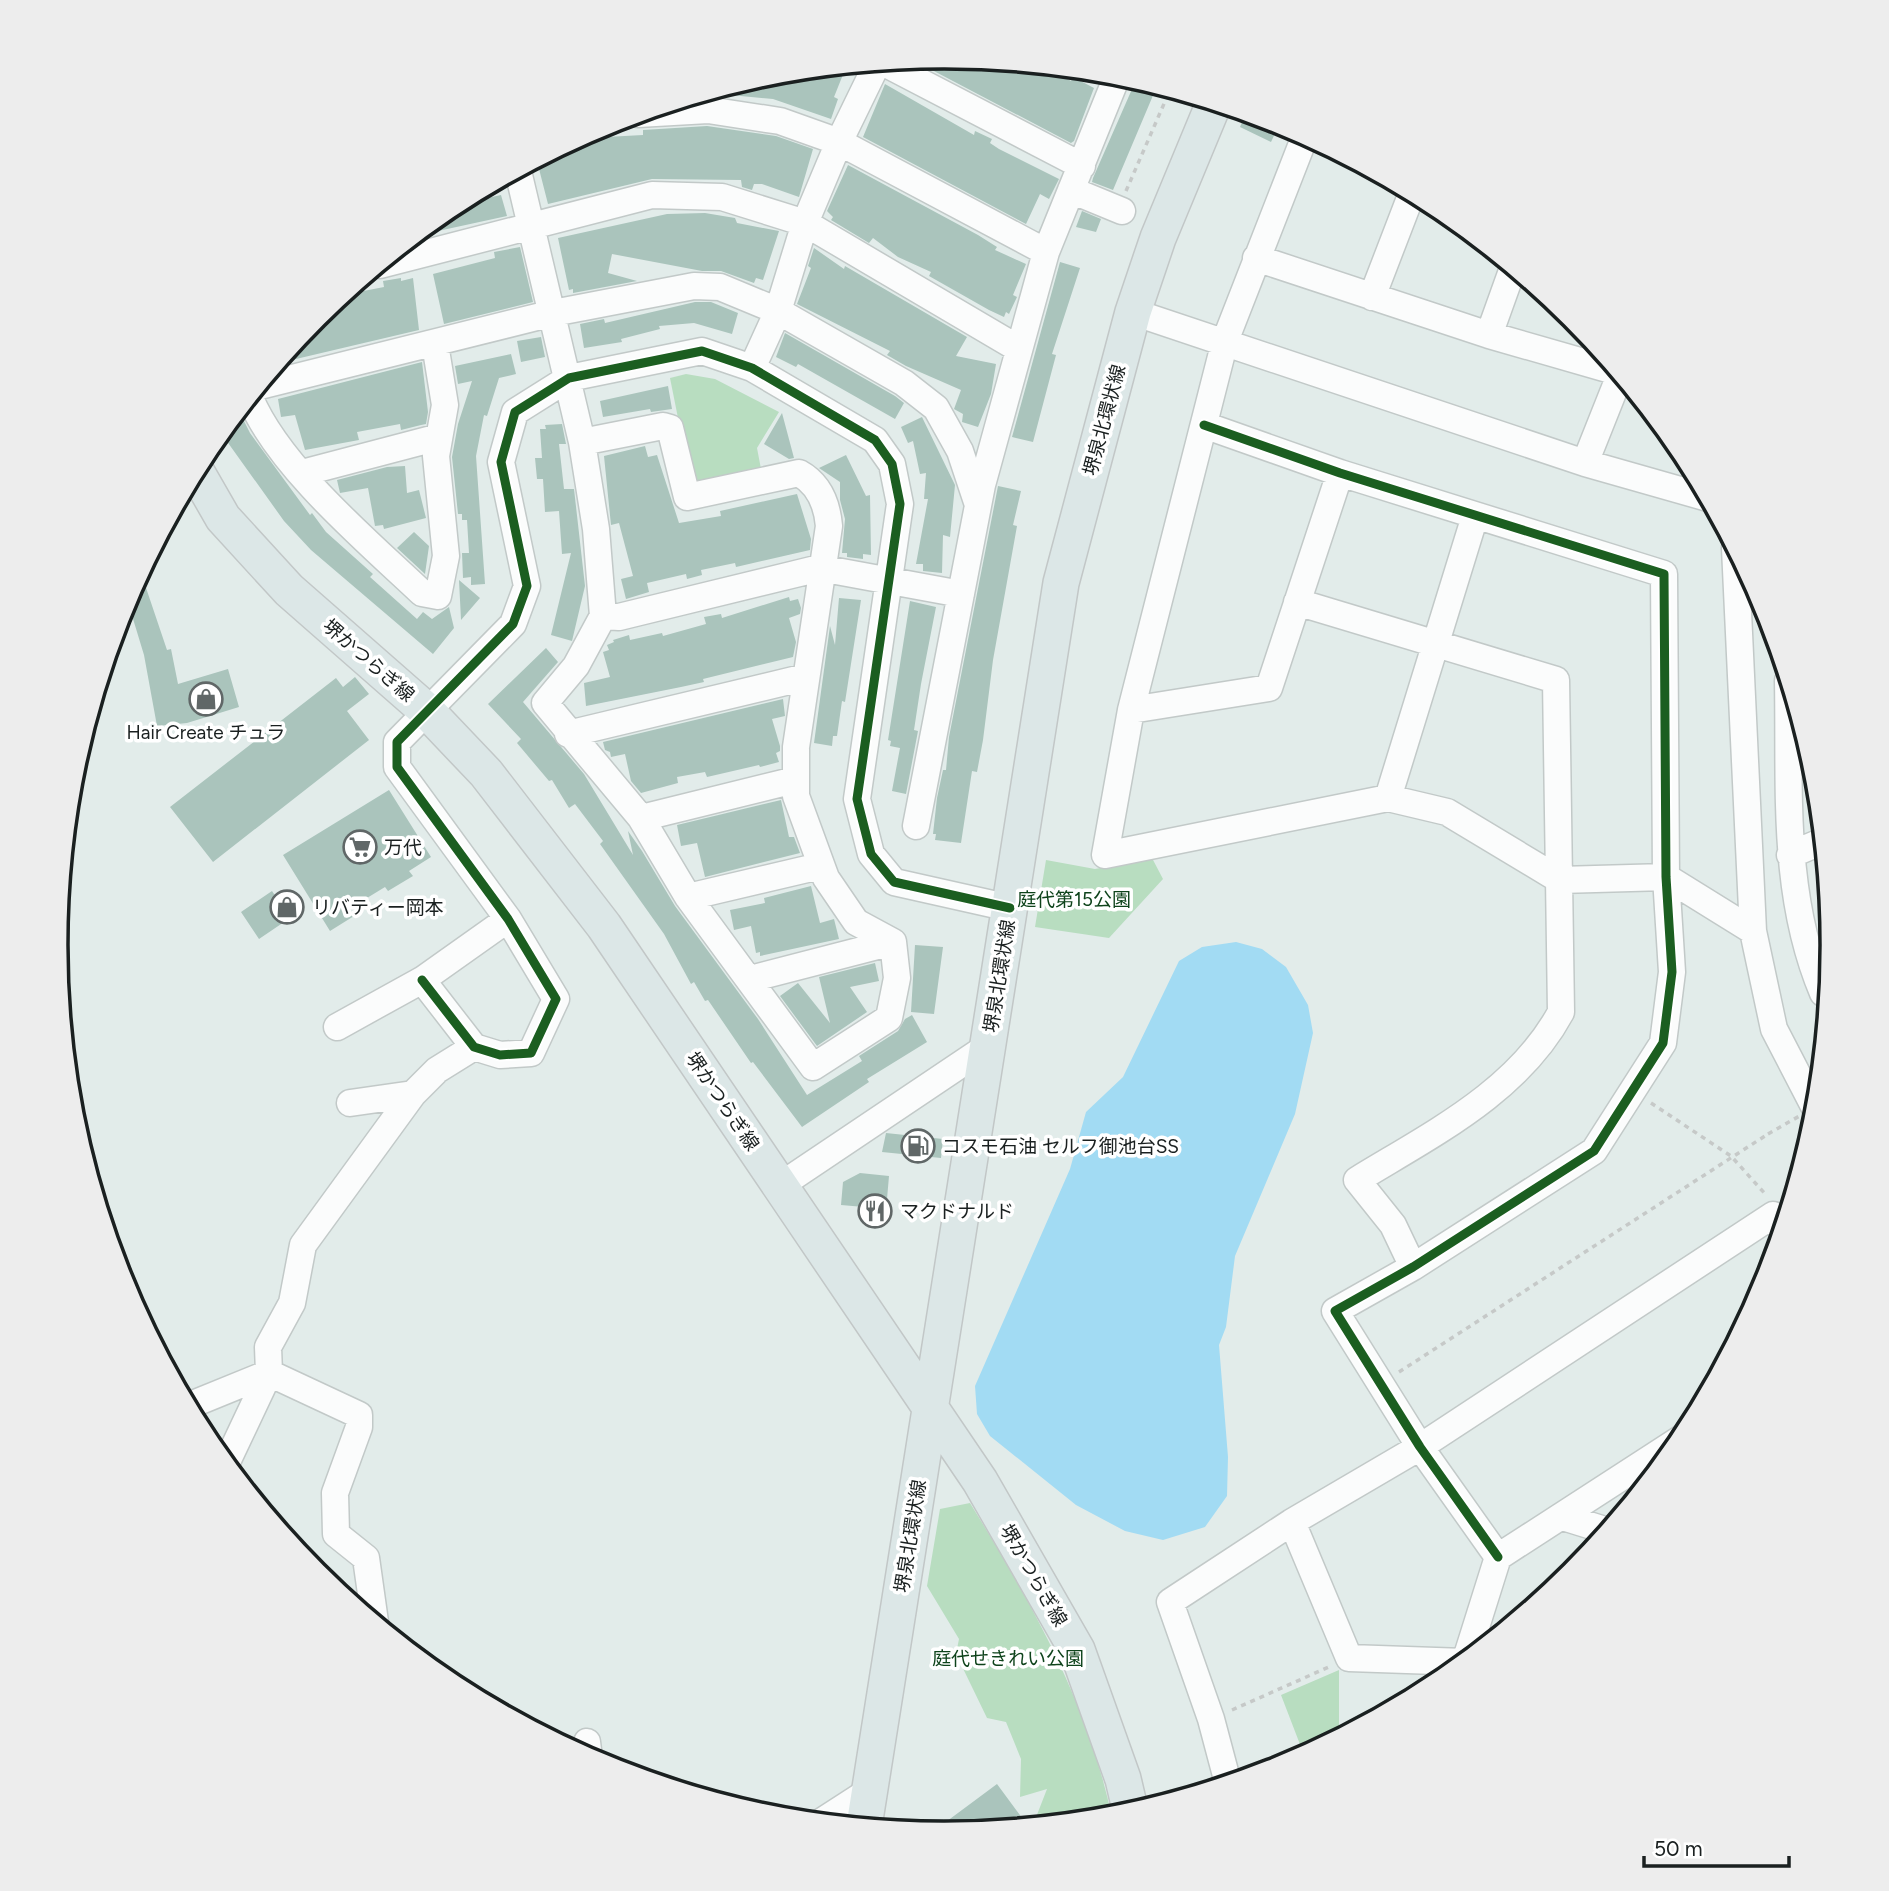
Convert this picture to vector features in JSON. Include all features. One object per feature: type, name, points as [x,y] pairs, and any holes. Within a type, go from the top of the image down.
[{"type":"main road","name":"堺泉北環状線","points":[[865,1818],[1061,583],[1133,312],[1158,238],[1211,111]]},
{"type":"main road","name":"堺かつらぎ線","points":[[202,481],[223,518],[289,590],[427,711],[486,773],[604,926],[980,1481],[1077,1650],[1123,1779],[1128,1802]]},
{"type":"street","points":[[897,71],[1077,178],[1122,211]]},
{"type":"street","points":[[752,368],[778,311],[804,223],[873,72]]},
{"type":"street","points":[[916,826],[978,505],[1046,251],[1077,178],[1109,85]]},
{"type":"street","points":[[677,112],[708,110],[780,121],[839,142],[1046,251]]},
{"type":"street","points":[[1301,146],[1225,341],[1131,710],[1105,855],[1388,798],[1447,812],[1560,880],[1666,877],[1753,932]]},
{"type":"street","points":[[520,180],[569,377],[582,442],[596,529],[603,616],[576,666],[545,703],[568,734],[641,818],[688,897],[813,1067],[889,1018],[897,978],[892,942]]},
{"type":"street","points":[[399,260],[652,195],[722,197],[804,223],[1019,349]]},
{"type":"street","points":[[1372,297],[1408,203]]},
{"type":"street","points":[[1256,258],[1489,335],[1604,370]]},
{"type":"street","points":[[1489,335],[1510,277]]},
{"type":"street","points":[[274,383],[553,313],[694,286],[720,287],[778,311],[904,383],[936,408],[960,451],[978,505]]},
{"type":"street","points":[[1133,312],[1585,463],[1695,494]]},
{"type":"street","points":[[254,407],[261,425],[336,513],[422,593],[438,596],[446,555],[436,456],[445,405],[435,344]]},
{"type":"street","points":[[422,980],[474,1046],[500,1055],[531,1053],[556,999],[509,919],[397,768],[397,742],[513,624],[527,586],[501,462],[515,412],[569,377],[702,351],[752,368],[875,440],[892,464],[900,504],[857,799],[871,854],[894,882],[1010,908]]},
{"type":"street","points":[[1585,463],[1616,383]]},
{"type":"street","points":[[1204,425],[1340,473],[1664,574],[1666,877],[1672,972],[1663,1043],[1594,1152],[1413,1267],[1335,1311],[1420,1447],[1497,1557]]},
{"type":"street","points":[[582,442],[663,426],[670,428],[687,497],[799,473],[810,479],[822,497],[828,512],[829,526],[820,568],[806,677],[795,780],[796,796],[820,866],[856,922],[892,942]]},
{"type":"street","points":[[302,473],[439,437]]},
{"type":"street","points":[[1131,710],[1269,688],[1340,473]]},
{"type":"street","points":[[1388,798],[1475,516]]},
{"type":"street","points":[[603,616],[619,617],[820,568],[961,594]]},
{"type":"street","points":[[1736,571],[1753,932],[1774,1029],[1808,1094]]},
{"type":"street","points":[[1297,602],[1556,680],[1561,1012],[1550,1032],[1483,1103],[1357,1180],[1393,1226],[1413,1267]]},
{"type":"street","points":[[568,734],[806,677]]},
{"type":"street","points":[[1789,713],[1790,855],[1794,893],[1811,964],[1820,985]]},
{"type":"street","points":[[641,818],[795,780]]},
{"type":"street","points":[[1790,855],[1814,845]]},
{"type":"street","points":[[688,897],[820,866]]},
{"type":"street","points":[[337,1027],[422,980],[509,919]]},
{"type":"street","points":[[750,979],[892,942]]},
{"type":"street","points":[[231,1453],[269,1373],[268,1347],[292,1303],[303,1245],[414,1094],[437,1070],[474,1046]]},
{"type":"street","points":[[780,1185],[988,1046]]},
{"type":"street","points":[[350,1103],[414,1094]]},
{"type":"street","points":[[1226,1775],[1211,1720],[1170,1602],[1292,1522],[1420,1447],[1775,1225]]},
{"type":"street","points":[[197,1402],[269,1373],[359,1415],[359,1427],[335,1493],[336,1534],[366,1558],[373,1609]]},
{"type":"street","points":[[1470,1647],[1497,1557],[1657,1454]]},
{"type":"street","points":[[1563,1517],[1598,1528]]},
{"type":"street","points":[[1292,1522],[1349,1658],[1449,1661]]},
{"type":"street","points":[[833,1814],[869,1791]]},
{"type":"path","points":[[1122,211],[1122,202],[1167,98]]},
{"type":"path","points":[[1634,1092],[1731,1156],[1766,1194],[1776,1219]]},
{"type":"path","points":[[1381,1384],[1731,1156],[1804,1113]]},
{"type":"path","points":[[1211,1720],[1349,1658]]},
{"type":"green space","points":[[686,374],[715,379],[779,412],[757,448],[761,469],[698,483],[690,478],[670,378]]},
{"type":"green space","name":"庭代第15公園","points":[[1152,858],[1163,879],[1109,938],[1035,927],[1046,860],[1095,869]]},
{"type":"green space","name":"庭代せきれい公園","points":[[970,1503],[1015,1578],[1073,1693],[1102,1775],[1109,1806],[1036,1816],[1047,1789],[1020,1797],[1021,1759],[1006,1722],[987,1718],[956,1654],[959,1639],[927,1586],[940,1509]]},
{"type":"green space","points":[[1339,1670],[1339,1727],[1300,1746],[1281,1695]]},
{"type":"water","points":[[1236,942],[1262,949],[1286,967],[1308,1005],[1313,1033],[1295,1114],[1235,1256],[1226,1327],[1219,1345],[1228,1457],[1227,1496],[1205,1527],[1163,1540],[1125,1531],[1076,1505],[990,1436],[977,1414],[975,1386],[1070,1169],[1086,1112],[1123,1077],[1179,961],[1202,947]]},
{"type":"building","points":[[931,69],[1002,71],[1059,77],[1079,80],[1094,88],[1071,143]]},
{"type":"building","points":[[843,76],[834,97],[838,99],[831,119],[773,99],[734,95]]},
{"type":"building","points":[[885,84],[974,135],[975,131],[992,139],[990,143],[999,149],[1059,179],[1049,199],[1040,194],[1026,224],[863,137]]},
{"type":"building","points":[[1132,90],[1153,95],[1113,190],[1092,182]]},
{"type":"building","points":[[1242,122],[1275,134],[1271,142],[1240,127]]},
{"type":"building","points":[[707,126],[776,136],[813,149],[799,197],[762,184],[754,184],[752,190],[742,187],[741,180],[652,179],[548,204],[539,169],[607,137],[643,135],[643,130]]},
{"type":"building","points":[[848,165],[978,235],[997,247],[995,250],[1026,264],[1013,295],[1017,297],[1009,314],[1006,312],[1004,317],[989,310],[929,276],[931,272],[898,257],[873,238],[869,243],[831,220],[833,217],[827,211]]},
{"type":"building","points":[[501,195],[507,216],[438,231],[458,217],[489,198]]},
{"type":"building","points":[[1082,211],[1101,219],[1096,232],[1076,227]]},
{"type":"building","points":[[705,213],[735,218],[737,223],[779,231],[763,280],[756,278],[754,283],[721,271],[702,271],[612,254],[608,273],[637,281],[573,293],[573,289],[569,290],[558,238],[667,214]]},
{"type":"building","points":[[520,247],[533,302],[444,324],[433,274],[495,258],[494,252]]},
{"type":"building","points":[[814,248],[844,269],[845,266],[967,337],[956,356],[996,364],[991,394],[978,427],[962,422],[963,414],[954,409],[961,390],[906,366],[887,355],[890,351],[797,304],[811,268],[808,266]]},
{"type":"building","points":[[1060,262],[1080,268],[1052,354],[1056,355],[1033,442],[1012,437]]},
{"type":"building","points":[[413,278],[419,330],[294,359],[362,291],[384,287],[383,281]]},
{"type":"building","points":[[695,302],[711,302],[738,313],[732,334],[694,323],[659,326],[660,329],[621,339],[622,342],[584,348],[580,324],[604,319],[605,323]]},
{"type":"building","points":[[785,333],[904,403],[895,419],[798,364],[796,367],[776,357]]},
{"type":"building","points":[[541,337],[545,357],[521,362],[517,341]]},
{"type":"building","points":[[511,354],[516,374],[499,378],[487,416],[484,415],[476,456],[485,584],[471,585],[471,577],[463,578],[462,553],[469,553],[467,520],[462,520],[462,514],[458,514],[452,457],[458,424],[472,381],[458,384],[455,366]]},
{"type":"building","points":[[422,362],[428,412],[426,424],[401,430],[400,424],[357,432],[359,440],[305,450],[295,415],[281,417],[278,399]]},
{"type":"building","points":[[668,386],[672,409],[651,412],[650,409],[603,417],[600,401]]},
{"type":"building","points":[[782,413],[794,458],[789,459],[764,444]]},
{"type":"building","points":[[922,417],[955,485],[950,537],[943,535],[942,573],[923,571],[923,564],[916,564],[928,499],[924,499],[926,473],[920,474],[913,441],[908,443],[901,427]]},
{"type":"building","points":[[243,420],[250,433],[310,515],[312,513],[326,532],[373,574],[370,577],[417,619],[423,612],[432,619],[449,607],[454,628],[433,654],[311,550],[284,521],[228,442]]},
{"type":"building","points":[[562,424],[566,444],[559,444],[564,489],[574,489],[585,586],[572,641],[551,635],[571,553],[562,554],[559,511],[545,512],[543,479],[537,479],[535,458],[542,458],[540,429],[546,429],[545,425]]},
{"type":"building","points":[[645,446],[648,457],[657,455],[679,523],[721,516],[720,511],[797,494],[811,539],[810,550],[736,567],[735,563],[701,570],[702,575],[687,579],[686,574],[647,583],[649,592],[626,599],[621,579],[633,576],[619,523],[611,525],[604,456]]},
{"type":"building","points":[[846,455],[866,496],[870,495],[871,555],[863,554],[863,559],[847,557],[847,553],[842,553],[845,519],[840,500],[840,482],[819,468]]},
{"type":"building","points":[[405,466],[407,493],[419,490],[426,518],[384,529],[383,525],[375,526],[368,488],[340,493],[337,480],[387,467]]},
{"type":"building","points":[[998,486],[1021,491],[1013,525],[1017,526],[993,660],[983,740],[977,772],[972,771],[961,843],[935,840],[936,834],[933,834],[937,798],[943,770],[946,770],[949,737]]},
{"type":"building","points":[[414,532],[429,546],[425,574],[397,548]]},
{"type":"building","points":[[459,580],[480,598],[461,620]]},
{"type":"building","points":[[146,587],[167,650],[171,649],[178,684],[228,669],[239,707],[187,723],[157,726],[144,655],[132,617]]},
{"type":"building","points":[[789,597],[790,601],[798,599],[801,608],[800,614],[789,618],[796,642],[793,657],[703,679],[704,682],[586,706],[584,683],[610,677],[603,652],[609,650],[607,645],[614,642],[613,640],[629,635],[630,640],[662,633],[663,636],[706,624],[704,617],[721,614],[722,618]]},
{"type":"building","points":[[839,598],[861,600],[845,702],[842,701],[837,736],[833,736],[832,746],[814,743],[830,626],[835,645]]},
{"type":"building","points":[[910,601],[936,607],[921,684],[914,730],[918,731],[906,794],[892,791],[900,748],[890,746],[891,741],[888,740]]},
{"type":"building","points":[[546,648],[558,662],[523,702],[584,774],[633,855],[628,831],[675,906],[758,1019],[807,1095],[862,1061],[859,1056],[898,1031],[905,1019],[912,1015],[927,1042],[867,1079],[869,1082],[802,1127],[753,1062],[751,1063],[708,1000],[705,1001],[694,982],[691,984],[664,934],[600,844],[603,841],[575,804],[569,808],[552,780],[549,781],[517,743],[521,739],[488,704]]},
{"type":"building","points":[[355,677],[369,694],[347,711],[369,740],[213,862],[170,807],[336,678],[343,687]]},
{"type":"building","points":[[783,699],[785,716],[772,719],[780,746],[780,751],[776,753],[779,762],[707,777],[705,772],[677,777],[678,783],[641,793],[631,781],[625,754],[611,757],[610,752],[605,750],[603,742]]},
{"type":"building","points":[[389,790],[431,857],[409,871],[413,876],[388,891],[385,887],[349,909],[354,916],[330,931],[283,855]]},
{"type":"building","points":[[781,800],[789,837],[794,837],[800,853],[705,877],[697,843],[681,846],[677,825]]},
{"type":"building","points":[[811,886],[820,923],[834,919],[839,939],[760,956],[760,952],[756,953],[751,926],[734,930],[730,910],[765,903],[764,898]]},
{"type":"building","points":[[272,891],[290,918],[259,939],[241,912]]},
{"type":"building","points":[[915,945],[943,947],[934,1014],[911,1012]]},
{"type":"building","points":[[875,963],[879,981],[850,987],[867,1012],[817,1046],[780,996],[798,983],[830,1023],[819,977]]},
{"type":"building","points":[[886,1133],[943,1139],[941,1158],[882,1152]]},
{"type":"building","points":[[860,1173],[889,1176],[885,1222],[863,1220],[864,1207],[841,1205],[843,1182]]},
{"type":"building","points":[[997,1784],[1022,1818],[1002,1820],[946,1822]]},
{"type":"cycle path","points":[[422,980],[474,1047],[500,1055],[531,1053],[556,999],[508,919],[397,767],[397,742],[513,624],[527,586],[501,462],[515,412],[569,378],[702,351],[752,368],[875,440],[892,464],[900,504],[857,799],[871,854],[894,882],[1010,908]]},
{"type":"cycle path","points":[[1204,425],[1340,473],[1664,574],[1666,877],[1672,972],[1663,1043],[1594,1151],[1413,1267],[1335,1311],[1420,1447],[1498,1557]]},
{"type":"place","name":"Hair Create チュラ","points":[[206,699]]},
{"type":"place","name":"万代","points":[[360,847]]},
{"type":"place","name":"リバティー岡本","points":[[287,907]]},
{"type":"place","name":"コスモ石油 セルフ御池台SS","points":[[918,1146]]},
{"type":"place","name":"マクドナルド","points":[[875,1211]]}]
